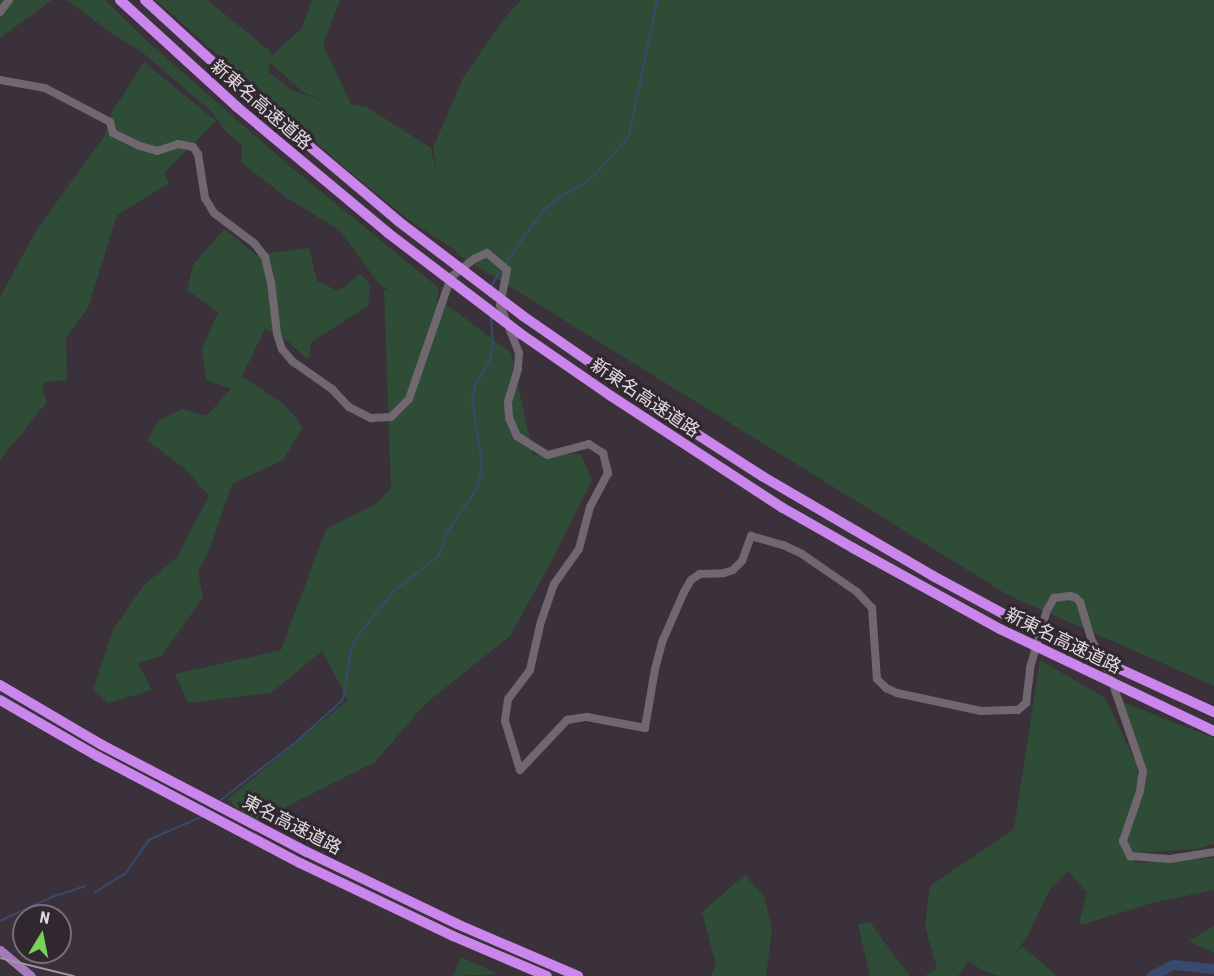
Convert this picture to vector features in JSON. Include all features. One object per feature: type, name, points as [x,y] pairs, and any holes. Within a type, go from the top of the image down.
[{"type":"highway","name":"新東名高速道路","points":[[120,0],[263,130],[440,273],[559,360],[783,508],[1022,640],[1214,731]]},
{"type":"highway","name":"新東名高速道路","points":[[145,0],[291,132],[445,257],[556,340],[762,476],[864,537],[1026,626],[1214,712]]},
{"type":"highway","name":"東名高速道路","points":[[0,685],[102,744],[252,824],[447,919],[578,976]]},
{"type":"highway","name":"東名高速道路","points":[[0,700],[96,756],[246,835],[453,936],[547,976]]},
{"type":"main road","points":[[0,950],[32,976]]},
{"type":"street","points":[[0,12],[9,0]]},
{"type":"street","points":[[0,80],[45,88],[102,117],[110,122],[113,133],[118,137],[140,146],[157,151],[178,144],[193,147],[198,154],[205,198],[214,213],[254,243],[265,258],[271,282],[277,334],[282,349],[292,361],[332,389],[356,412],[371,418],[391,417],[409,399],[451,277],[474,258],[487,253],[507,270],[500,305],[519,353],[518,369],[508,402],[510,418],[517,436],[548,455],[589,444],[603,453],[608,472],[590,507],[579,549],[554,584],[541,621],[530,670],[508,699],[505,721],[520,770],[567,720],[587,717],[645,728],[655,669],[663,640],[684,592],[691,580],[700,574],[724,573],[733,570],[742,561],[751,536],[783,545],[802,554],[857,592],[872,608],[877,680],[886,688],[897,693],[981,711],[1018,710],[1026,704],[1029,668],[1047,610],[1054,598],[1070,596],[1076,598],[1080,602],[1091,639],[1108,670],[1143,771],[1140,791],[1123,841],[1130,856],[1170,859],[1214,852]]},
{"type":"green space","points":[[0,0],[52,0],[0,38]]},
{"type":"green space","points":[[67,0],[105,0],[147,41],[286,163],[439,288],[437,303],[450,307],[511,353],[533,455],[581,454],[592,480],[551,562],[510,636],[425,704],[375,762],[252,824],[228,799],[348,700],[322,651],[271,693],[188,703],[175,674],[281,650],[326,529],[376,504],[391,488],[384,290],[388,290],[379,284],[339,230],[287,198],[242,163],[242,145],[227,133],[212,112],[143,53],[115,36]]},
{"type":"green space","points":[[156,0],[207,0],[271,52],[271,56],[302,28],[312,0],[340,0],[323,45],[351,104],[367,107],[431,148],[437,174],[433,148],[463,78],[503,20],[521,0],[1214,0],[1214,686],[1008,595],[457,254],[455,250],[409,220],[344,167]],"holes":[[[270,62],[303,92],[323,101],[294,91],[268,72]]]},
{"type":"green space","points":[[144,62],[216,121],[164,173],[169,183],[117,215],[88,308],[66,338],[67,380],[45,382],[42,387],[47,402],[0,460],[0,297],[37,229],[105,135],[112,112]]},
{"type":"green space","points":[[224,229],[256,255],[309,248],[317,281],[338,291],[360,274],[370,284],[368,306],[311,342],[309,358],[306,358],[282,336],[265,329],[242,376],[285,405],[303,427],[283,460],[232,484],[210,548],[198,572],[203,598],[161,656],[138,663],[152,690],[108,703],[93,689],[113,630],[143,586],[177,557],[209,496],[186,470],[147,440],[159,420],[183,409],[206,416],[231,389],[206,380],[202,349],[218,312],[187,290],[193,265]]},
{"type":"green space","points":[[1040,660],[1105,698],[1136,763],[1139,779],[1120,840],[1135,863],[1214,858],[1214,890],[1152,903],[1081,925],[1080,920],[1087,892],[1068,871],[1050,889],[1027,937],[1010,960],[1022,946],[1057,976],[1000,976],[983,971],[969,961],[958,976],[925,976],[937,968],[925,926],[930,886],[1014,829]]},
{"type":"green space","points":[[1120,701],[1214,738],[1214,844],[1196,849],[1134,853],[1127,844],[1138,797],[1146,779],[1144,762]]},
{"type":"green space","points":[[745,875],[764,896],[772,929],[766,976],[711,976],[716,964],[702,912]]},
{"type":"green space","points":[[870,922],[910,976],[870,976],[858,924]]},
{"type":"green space","points":[[1214,926],[1214,953],[1189,941]]},
{"type":"green space","points":[[461,957],[499,974],[453,976]]},
{"type":"waterway","points":[[505,264],[542,212],[558,198],[581,186],[595,175],[629,137],[657,0]]},
{"type":"waterway","points":[[491,287],[501,270]]},
{"type":"waterway","points":[[221,800],[296,742],[343,700],[355,640],[394,591],[439,556],[447,533],[478,487],[482,463],[472,399],[475,386],[490,360],[493,341],[491,318]]},
{"type":"waterway","points":[[94,893],[125,874],[149,840],[201,817]]},
{"type":"waterway","points":[[0,921],[52,897],[85,886]]},
{"type":"waterway","points":[[1152,976],[1174,965],[1214,969]]},
{"type":"railway","points":[[0,958],[74,976]]}]
